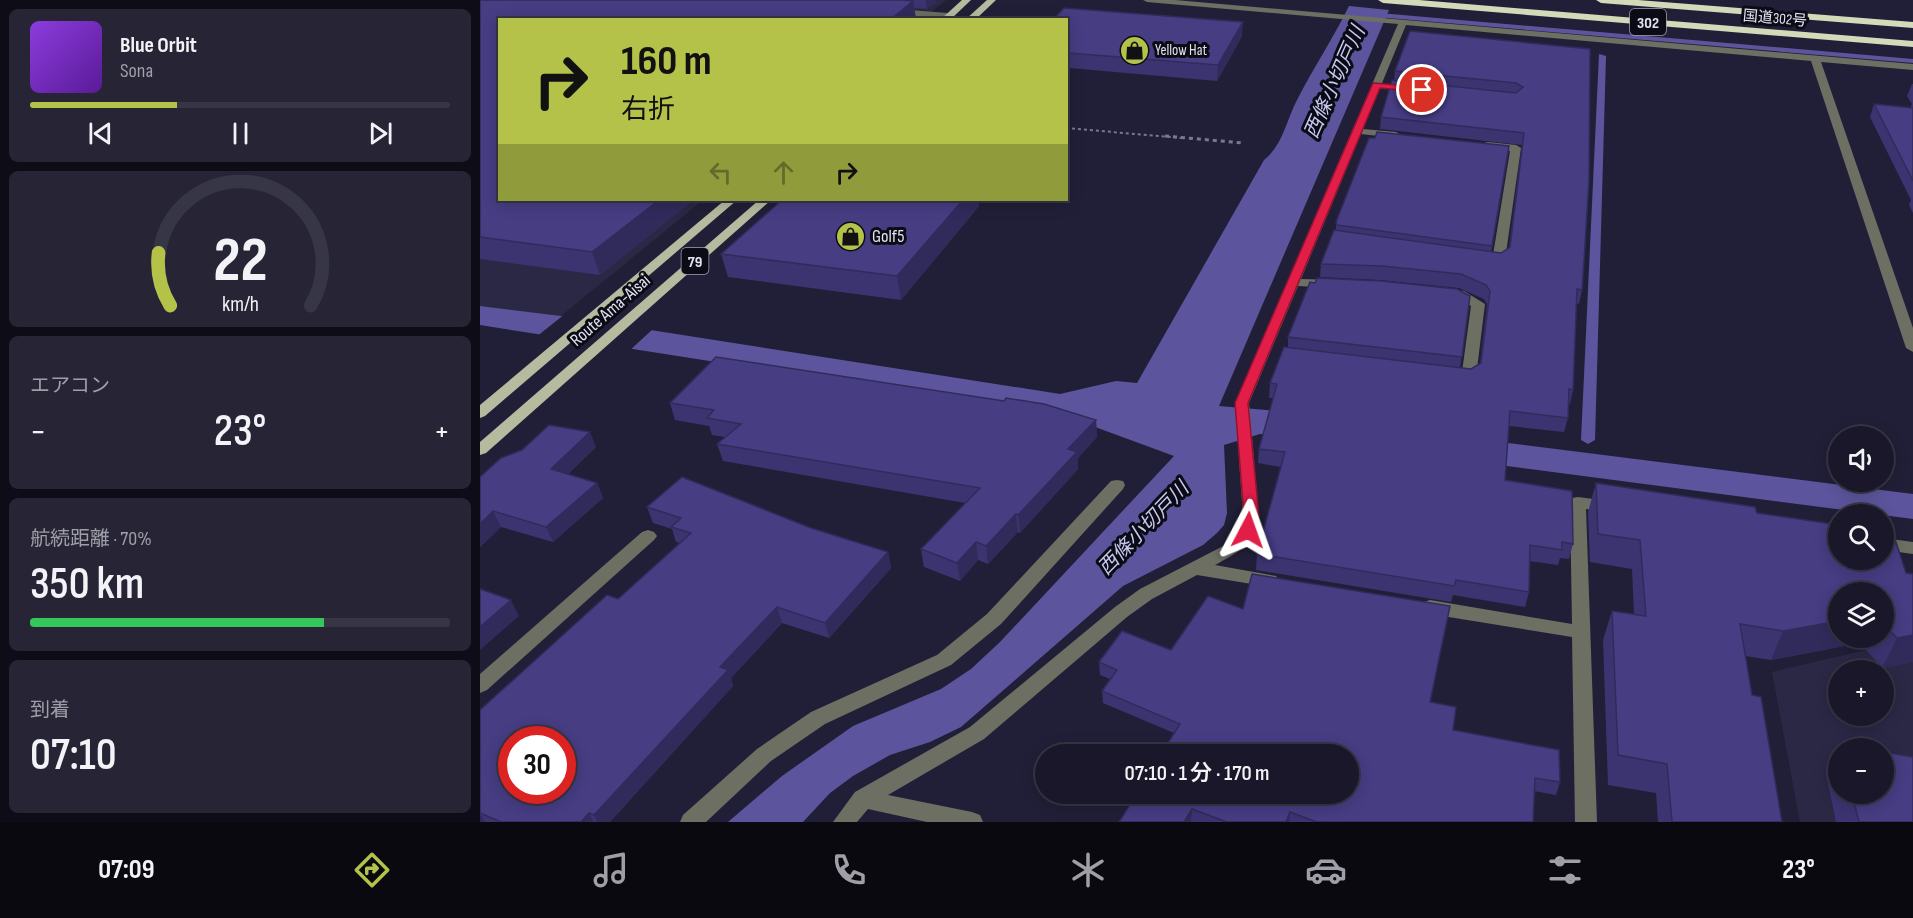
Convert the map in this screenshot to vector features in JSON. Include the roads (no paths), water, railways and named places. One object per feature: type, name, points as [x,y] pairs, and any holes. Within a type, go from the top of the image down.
[{"type":"highway","name":"国道302号","points":[[1383,0],[1913,44]]},
{"type":"highway","points":[[1458,0],[1913,38]]},
{"type":"highway","points":[[1601,0],[1913,25]]},
{"type":"highway","name":"国道302号","points":[[1673,0],[1913,19]]},
{"type":"highway","points":[[1817,6],[1913,14]]},
{"type":"highway","points":[[1575,16],[1700,31],[1913,49]]},
{"type":"main road","points":[[946,18],[967,0]]},
{"type":"main road","points":[[971,18],[992,0]]},
{"type":"main road","name":"Route Ama-Aisai","points":[[480,412],[730,201]]},
{"type":"main road","name":"Route Ama-Aisai","points":[[480,450],[764,201]]},
{"type":"street","points":[[1147,0],[1913,67]]},
{"type":"street","points":[[1296,5],[1316,15]]},
{"type":"street","points":[[885,11],[946,18]]},
{"type":"street","points":[[844,822],[863,799],[977,733],[1121,612],[1146,594],[1236,547],[1248,530],[1251,516],[1243,444],[1242,403],[1270,352],[1293,282],[1319,236],[1357,131],[1382,86],[1403,22]]},
{"type":"street","points":[[1815,58],[1913,348]]},
{"type":"street","points":[[1357,131],[1414,137]]},
{"type":"street","points":[[1471,143],[1516,148],[1498,260],[1475,256]]},
{"type":"street","points":[[1293,282],[1347,284]]},
{"type":"street","points":[[1436,292],[1459,294],[1478,304],[1469,377],[1446,374]]},
{"type":"street","points":[[691,822],[764,755],[809,724],[847,703],[944,660],[979,633],[1117,485]]},
{"type":"street","points":[[1586,822],[1578,502],[1626,508]]},
{"type":"street","points":[[480,686],[648,536]]},
{"type":"street","points":[[1894,545],[1913,548]]},
{"type":"street","points":[[1194,568],[1288,584]]},
{"type":"street","points":[[1417,605],[1581,632]]},
{"type":"street","points":[[863,799],[972,822]]},
{"type":"water","name":"西條小切戸川","points":[[1349,6],[1389,10],[1219,406],[1278,411],[1287,415],[1828,483],[1828,492],[1894,492],[1913,494],[1913,519],[1894,517],[1894,504],[1828,504],[1828,508],[1260,434],[1224,445],[1227,513],[1224,525],[1217,533],[1203,545],[1123,586],[961,727],[930,742],[890,755],[853,776],[830,793],[803,822],[728,822],[782,776],[853,726],[941,689],[971,669],[1000,642],[1174,456],[1068,417],[480,325],[480,306],[561,316],[1060,394],[1116,381],[1137,383],[1264,160],[1280,140],[1297,100]]},
{"type":"waterway","points":[[1368,14],[1913,61]]},
{"type":"waterway","points":[[1588,440],[1602,56]]},
{"type":"place","name":"Yellow Hat","points":[[1134,50]]},
{"type":"place","name":"Golf5","points":[[851,236]]}]
